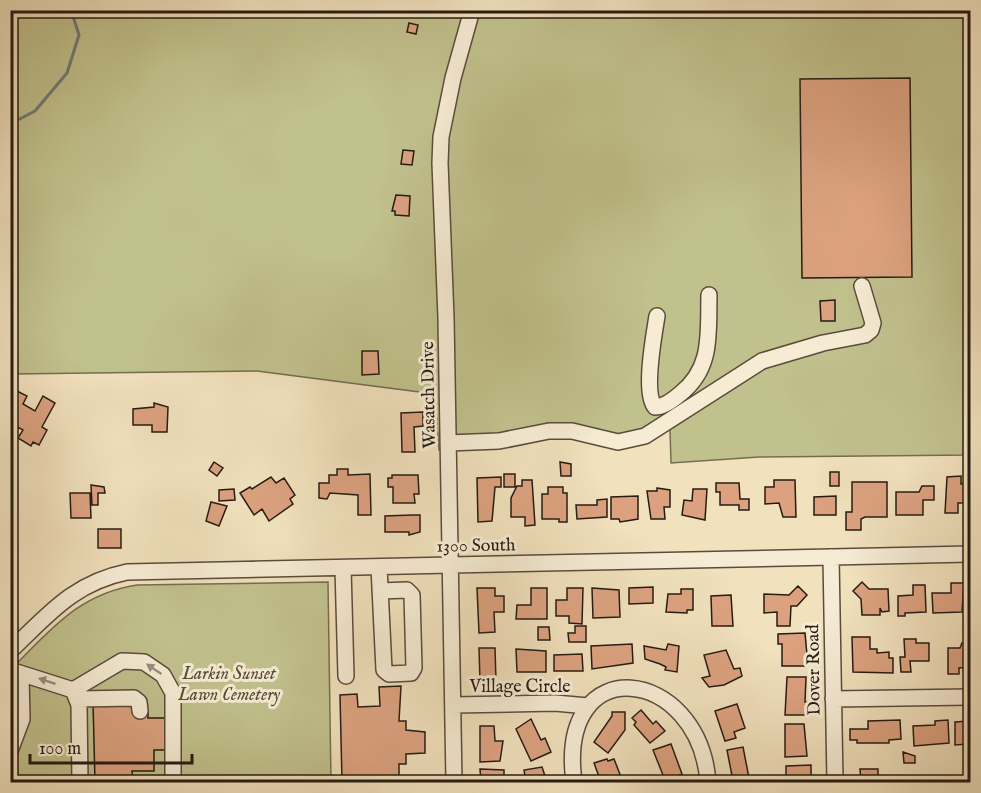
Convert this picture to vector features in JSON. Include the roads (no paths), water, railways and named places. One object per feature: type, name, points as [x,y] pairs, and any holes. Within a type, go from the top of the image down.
[{"type":"street","name":"Wasatch Drive","points":[[454,783],[446,318],[440,222],[441,137],[453,78],[472,10]]},
{"type":"street","points":[[448,443],[499,441],[549,431],[572,430],[618,442],[645,436],[762,361],[822,343],[866,335],[873,323],[862,286]]},
{"type":"street","points":[[657,316],[651,356],[651,394],[655,407],[665,404],[684,390],[701,370],[708,350],[710,295]]},
{"type":"street","name":"1300 South","points":[[10,651],[70,595],[90,583],[113,575],[164,571],[970,554]]},
{"type":"street","name":"Dover Road","points":[[831,557],[835,783]]},
{"type":"street","points":[[379,567],[380,591],[384,670],[389,674],[411,673],[414,668],[412,595],[407,590],[380,591]]},
{"type":"street","points":[[343,568],[346,676]]},
{"type":"street","points":[[75,694],[122,661],[144,662],[163,675],[173,693],[173,783]]},
{"type":"street","points":[[10,751],[23,712],[16,673],[75,694],[134,698],[139,702],[140,711]]},
{"type":"street","name":"Village Circle","points":[[573,783],[572,761],[575,740],[588,706],[601,694],[615,689],[634,687],[653,692],[681,716],[697,740],[705,761],[708,783]]},
{"type":"street","points":[[75,694],[80,783]]},
{"type":"street","points":[[833,699],[970,697]]},
{"type":"street","name":"Village Circle","points":[[453,705],[555,703],[588,706]]},
{"type":"waterway","points":[[10,124],[35,111],[67,73],[79,35],[71,10]]},
{"type":"park label","name":"Larkin Sunset Lawn Cemetery","points":[[229,683]]}]
